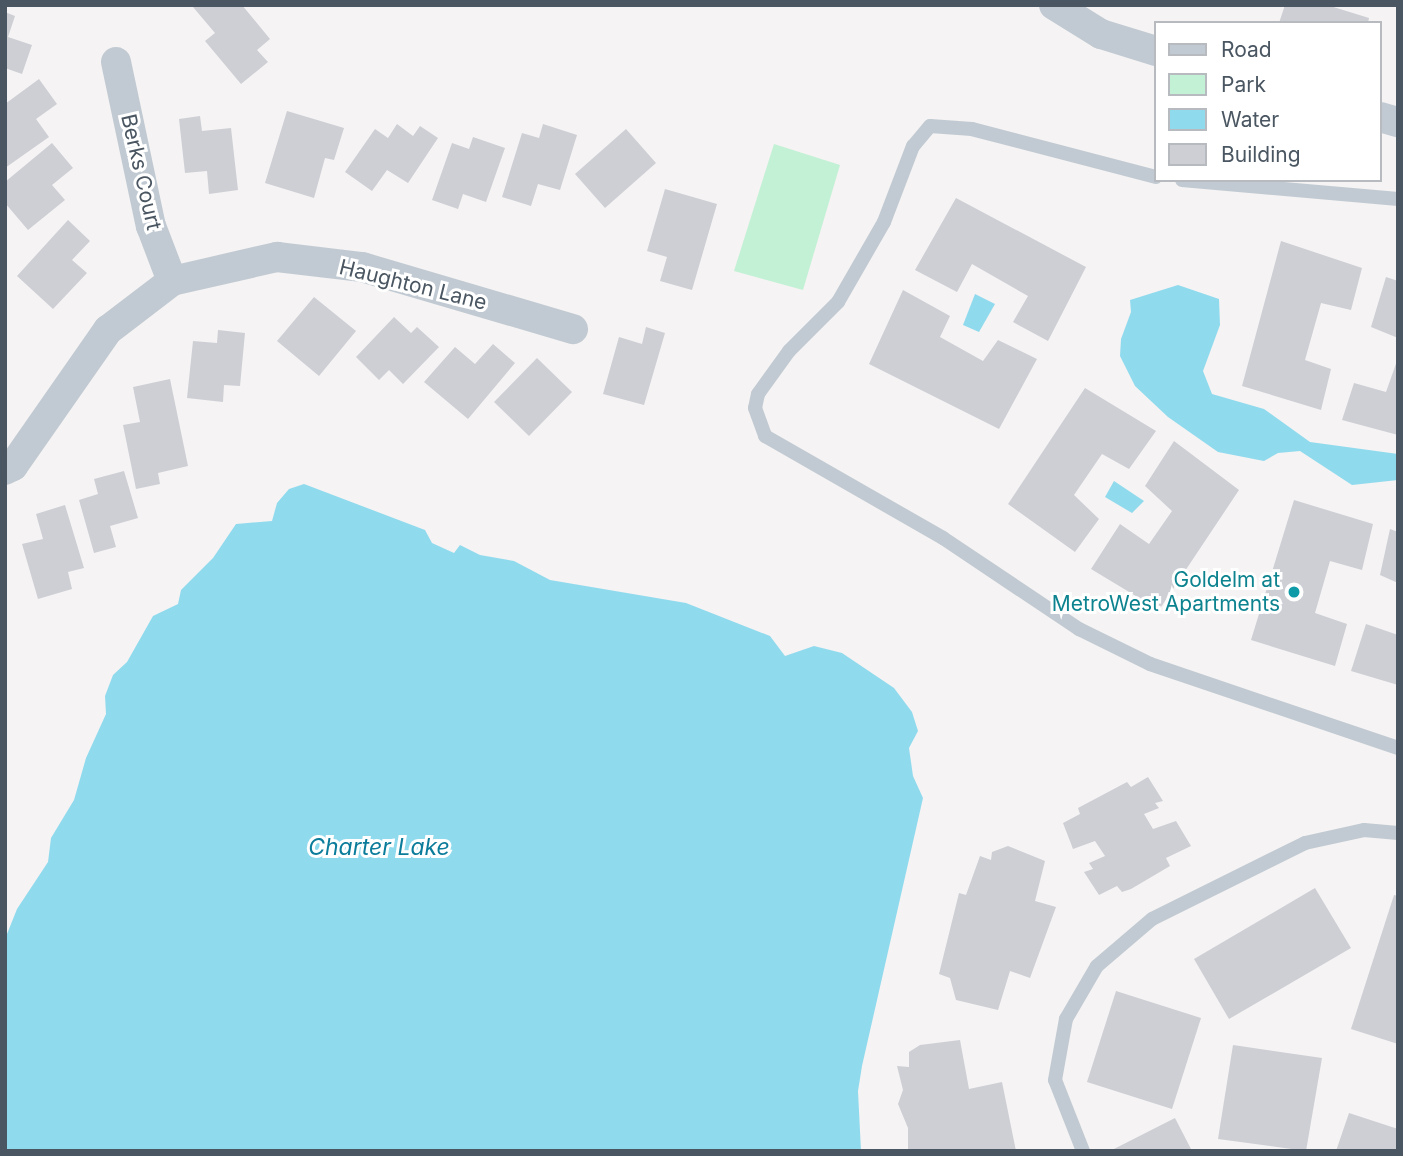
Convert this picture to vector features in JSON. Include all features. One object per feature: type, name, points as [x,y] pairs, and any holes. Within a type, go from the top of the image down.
[{"type":"street","points":[[1054,5],[1101,34],[1154,50]]},
{"type":"street","name":"Berks Court","points":[[116,62],[151,226],[172,281]]},
{"type":"street","name":"Haughton Lane","points":[[5,470],[13,466],[108,330],[172,281],[277,257],[362,267],[573,329]]},
{"type":"lane","points":[[1154,176],[972,129],[930,126],[913,146],[884,222],[838,302],[789,351],[758,394],[755,408],[765,436],[943,538],[1103,641],[1150,664],[1398,748]]},
{"type":"lane","points":[[1205,182],[1398,199]]},
{"type":"lane","points":[[1083,1151],[1055,1080],[1066,1019],[1097,966],[1152,919],[1305,843],[1364,830],[1398,833]]},
{"type":"green space","points":[[774,144],[840,165],[803,290],[734,271]]},
{"type":"water","points":[[1178,285],[1219,299],[1220,325],[1203,371],[1212,394],[1264,409],[1310,442],[1398,454],[1398,480],[1352,485],[1300,451],[1278,453],[1264,461],[1218,452],[1168,417],[1135,386],[1120,356],[1121,339],[1131,312],[1130,300]]},
{"type":"water","points":[[975,294],[995,304],[979,332],[963,325]]},
{"type":"water","points":[[1114,481],[1144,501],[1132,513],[1105,497]]},
{"type":"water","name":"Charter Lake","points":[[304,484],[425,530],[432,543],[454,553],[460,545],[480,555],[514,561],[550,580],[686,603],[770,636],[785,656],[814,646],[842,653],[894,688],[912,712],[918,731],[909,748],[913,776],[923,798],[862,1066],[858,1091],[861,1151],[5,1151],[5,939],[17,909],[48,862],[51,838],[74,800],[86,758],[106,714],[105,696],[113,675],[127,662],[153,616],[178,604],[181,590],[213,558],[236,524],[272,521],[277,503],[289,489]]},
{"type":"building","points":[[242,5],[270,39],[257,50],[268,62],[241,84],[205,41],[215,33],[193,7]]},
{"type":"building","points":[[1285,5],[1327,5],[1369,18],[1368,21],[1280,21]]},
{"type":"building","points":[[5,12],[15,16],[8,37],[32,45],[22,74],[5,68]]},
{"type":"building","points":[[39,79],[57,104],[36,119],[49,137],[5,168],[5,104]]},
{"type":"building","points":[[287,111],[344,128],[334,160],[325,158],[314,198],[265,183]]},
{"type":"building","points":[[200,116],[202,131],[231,128],[238,190],[209,194],[207,171],[185,173],[179,119]]},
{"type":"building","points":[[397,124],[413,136],[420,126],[438,138],[408,183],[387,170],[372,191],[345,172],[375,129],[388,138]]},
{"type":"building","points":[[543,124],[577,135],[560,190],[538,184],[531,206],[502,197],[522,133],[539,138]]},
{"type":"building","points":[[626,129],[656,163],[605,208],[575,174]]},
{"type":"building","points":[[473,137],[505,148],[486,202],[463,194],[458,209],[432,200],[452,143],[469,149]]},
{"type":"building","points":[[52,143],[73,168],[52,185],[65,200],[28,230],[5,203],[5,182]]},
{"type":"building","points":[[665,189],[717,204],[692,290],[660,281],[667,257],[647,251]]},
{"type":"building","points":[[956,198],[1086,267],[1048,341],[1013,322],[1028,296],[972,264],[957,292],[915,270]]},
{"type":"building","points":[[68,220],[90,241],[72,260],[87,273],[53,309],[17,276]]},
{"type":"building","points":[[1281,241],[1362,268],[1351,310],[1321,303],[1305,360],[1331,369],[1321,410],[1242,386]]},
{"type":"building","points":[[1386,277],[1398,281],[1398,338],[1371,327]]},
{"type":"building","points":[[903,290],[950,316],[940,337],[983,361],[998,340],[1037,359],[999,429],[869,364]]},
{"type":"building","points":[[314,297],[356,331],[319,376],[277,341]]},
{"type":"building","points":[[394,317],[411,333],[417,327],[439,347],[403,384],[389,370],[379,380],[356,357]]},
{"type":"building","points":[[646,327],[665,333],[644,405],[603,394],[619,337],[642,344]]},
{"type":"building","points":[[218,330],[245,333],[240,386],[224,385],[223,402],[187,398],[193,341],[217,343]]},
{"type":"building","points":[[493,344],[515,363],[468,419],[424,382],[455,347],[475,364]]},
{"type":"building","points":[[537,358],[572,392],[529,436],[494,402]]},
{"type":"building","points":[[1398,358],[1398,435],[1342,420],[1354,383],[1386,392]]},
{"type":"building","points":[[170,379],[188,466],[158,473],[160,484],[136,489],[123,425],[140,422],[133,387]]},
{"type":"building","name":"Goldelm at MetroWest Apartments","points":[[1085,388],[1156,431],[1129,469],[1102,454],[1074,495],[1099,519],[1075,552],[1008,504]]},
{"type":"building","name":"Goldelm at MetroWest Apartments","points":[[1174,441],[1239,490],[1159,610],[1091,569],[1120,524],[1149,544],[1172,511],[1145,486]]},
{"type":"building","points":[[124,471],[138,518],[110,526],[116,547],[94,553],[79,500],[98,494],[94,479]]},
{"type":"building","name":"Goldelm at MetroWest Apartments","points":[[1294,500],[1373,524],[1362,570],[1330,561],[1315,613],[1347,624],[1335,666],[1251,640]]},
{"type":"building","points":[[65,505],[84,568],[68,572],[72,589],[38,599],[22,544],[43,539],[36,514]]},
{"type":"building","points":[[1390,529],[1398,532],[1398,583],[1380,575]]},
{"type":"building","points":[[1366,624],[1398,635],[1398,685],[1351,671]]},
{"type":"building","points":[[1148,777],[1163,801],[1155,803],[1159,808],[1144,814],[1153,829],[1176,821],[1191,846],[1166,858],[1170,866],[1131,889],[1122,892],[1117,886],[1099,895],[1084,872],[1093,869],[1089,863],[1105,856],[1095,841],[1073,849],[1063,823],[1080,814],[1078,808],[1127,782],[1131,787]]},
{"type":"building","points":[[1008,846],[1045,861],[1035,901],[1056,907],[1030,978],[1010,971],[998,1010],[956,1000],[950,978],[939,974],[959,893],[966,895],[980,856],[991,860],[992,852]]},
{"type":"building","points":[[1315,888],[1351,948],[1229,1019],[1194,959]]},
{"type":"building","points":[[1394,895],[1398,896],[1398,1044],[1351,1029]]},
{"type":"building","points":[[1116,991],[1201,1018],[1172,1109],[1087,1082]]},
{"type":"building","points":[[960,1040],[969,1089],[1002,1082],[1016,1151],[908,1151],[908,1128],[898,1104],[903,1090],[897,1066],[909,1067],[909,1052],[920,1045]]},
{"type":"building","points":[[1233,1045],[1322,1058],[1306,1151],[1218,1139]]},
{"type":"building","points":[[1349,1113],[1398,1129],[1398,1151],[1336,1151]]},
{"type":"building","points":[[1175,1118],[1192,1151],[1110,1151]]},
{"type":"place","name":"Goldelm at MetroWest Apartments","points":[[1294,592]]}]
